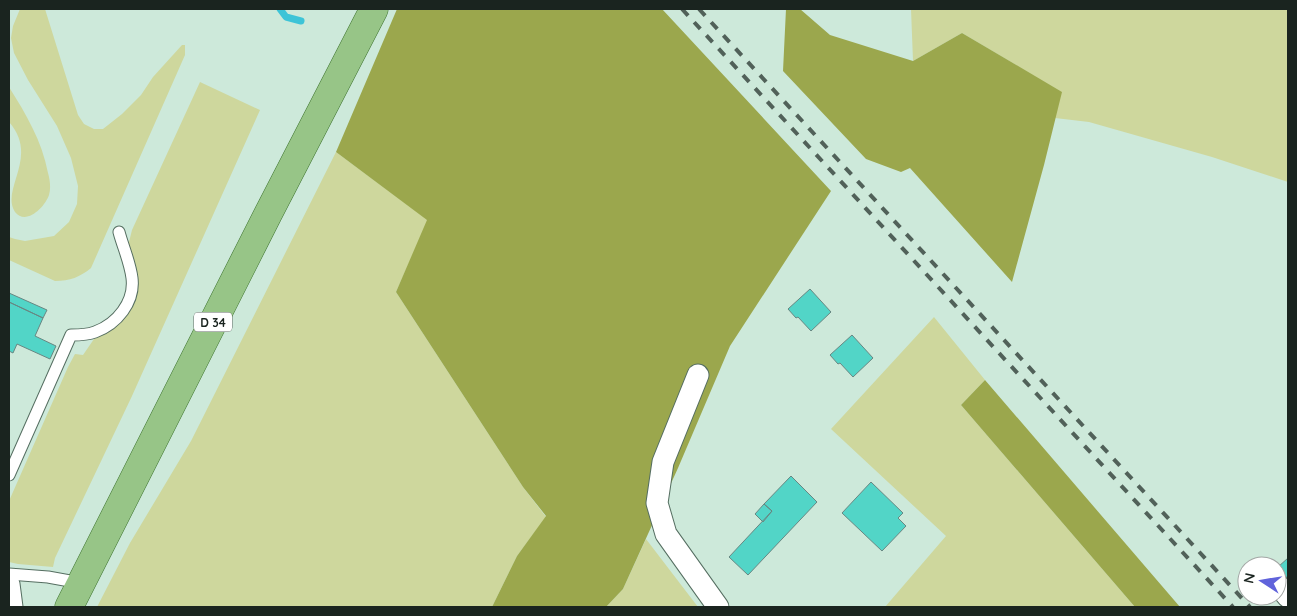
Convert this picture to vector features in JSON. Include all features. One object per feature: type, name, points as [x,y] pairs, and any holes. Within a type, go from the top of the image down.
[{"type":"main road","name":"D 34","points":[[69,607],[374,9]]},
{"type":"street","points":[[698,375],[663,462],[657,503],[666,534],[718,607]]},
{"type":"street","points":[[9,584],[12,607]]},
{"type":"lane","points":[[9,475],[71,335],[86,334],[106,327],[115,320],[128,302],[132,278],[119,232]]},
{"type":"lane","points":[[9,574],[48,577],[81,583]]},
{"type":"green space","points":[[20,9],[45,9],[78,115],[84,124],[94,129],[103,129],[122,114],[141,95],[153,77],[182,45],[185,45],[185,55],[91,268],[79,276],[65,280],[55,281],[9,260],[9,237],[25,241],[54,236],[69,222],[77,204],[78,186],[71,158],[57,126],[28,80],[14,53],[11,38],[13,26]]},
{"type":"green space","points":[[397,9],[662,9],[831,191],[730,346],[678,468],[623,589],[606,607],[492,607],[517,556],[546,516],[523,487],[396,292],[427,220],[336,152]]},
{"type":"green space","points":[[786,9],[800,9],[830,35],[913,61],[962,33],[1062,92],[1012,282],[910,168],[901,172],[866,159],[783,71]]},
{"type":"green space","points":[[911,9],[1288,9],[1288,182],[1212,157],[1089,122],[1055,118],[1061,92],[962,33],[913,61]]},
{"type":"green space","points":[[200,82],[260,110],[132,396],[55,558],[53,567],[9,562],[9,501],[75,354],[83,355],[94,339],[107,332],[130,308],[128,246],[132,230]]},
{"type":"green space","points":[[9,87],[38,139],[50,181],[49,195],[44,205],[30,216],[24,217],[19,216],[15,212],[12,203],[12,193],[21,160],[21,148],[18,135],[9,122]]},
{"type":"green space","points":[[336,152],[428,220],[396,292],[523,487],[546,517],[517,556],[492,607],[97,607],[130,543],[191,441]]},
{"type":"green space","points":[[934,317],[985,380],[961,405],[1135,607],[885,607],[946,536],[831,429]]},
{"type":"green space","points":[[985,380],[1180,607],[1135,607],[961,405]]},
{"type":"green space","points":[[646,539],[698,607],[606,607],[623,589]]},
{"type":"building","points":[[810,289],[831,312],[811,331],[788,309]]},
{"type":"building","points":[[9,293],[47,310],[43,318],[9,302]]},
{"type":"building","points":[[9,302],[43,318],[35,336],[56,346],[50,359],[17,344],[13,353],[9,351]]},
{"type":"building","points":[[852,335],[873,358],[853,377],[830,355]]},
{"type":"building","points":[[791,476],[817,502],[748,575],[729,557],[772,511],[764,504]]},
{"type":"building","points":[[871,482],[903,513],[898,518],[906,526],[882,551],[842,513]]},
{"type":"building","points":[[764,504],[772,511],[763,522],[755,514]]},
{"type":"building","points":[[1288,558],[1288,579],[1287,578]]},
{"type":"waterway","points":[[280,9],[286,17],[301,21]]},
{"type":"railway","points":[[682,9],[1233,607]]},
{"type":"railway","points":[[699,9],[1250,607]]}]
